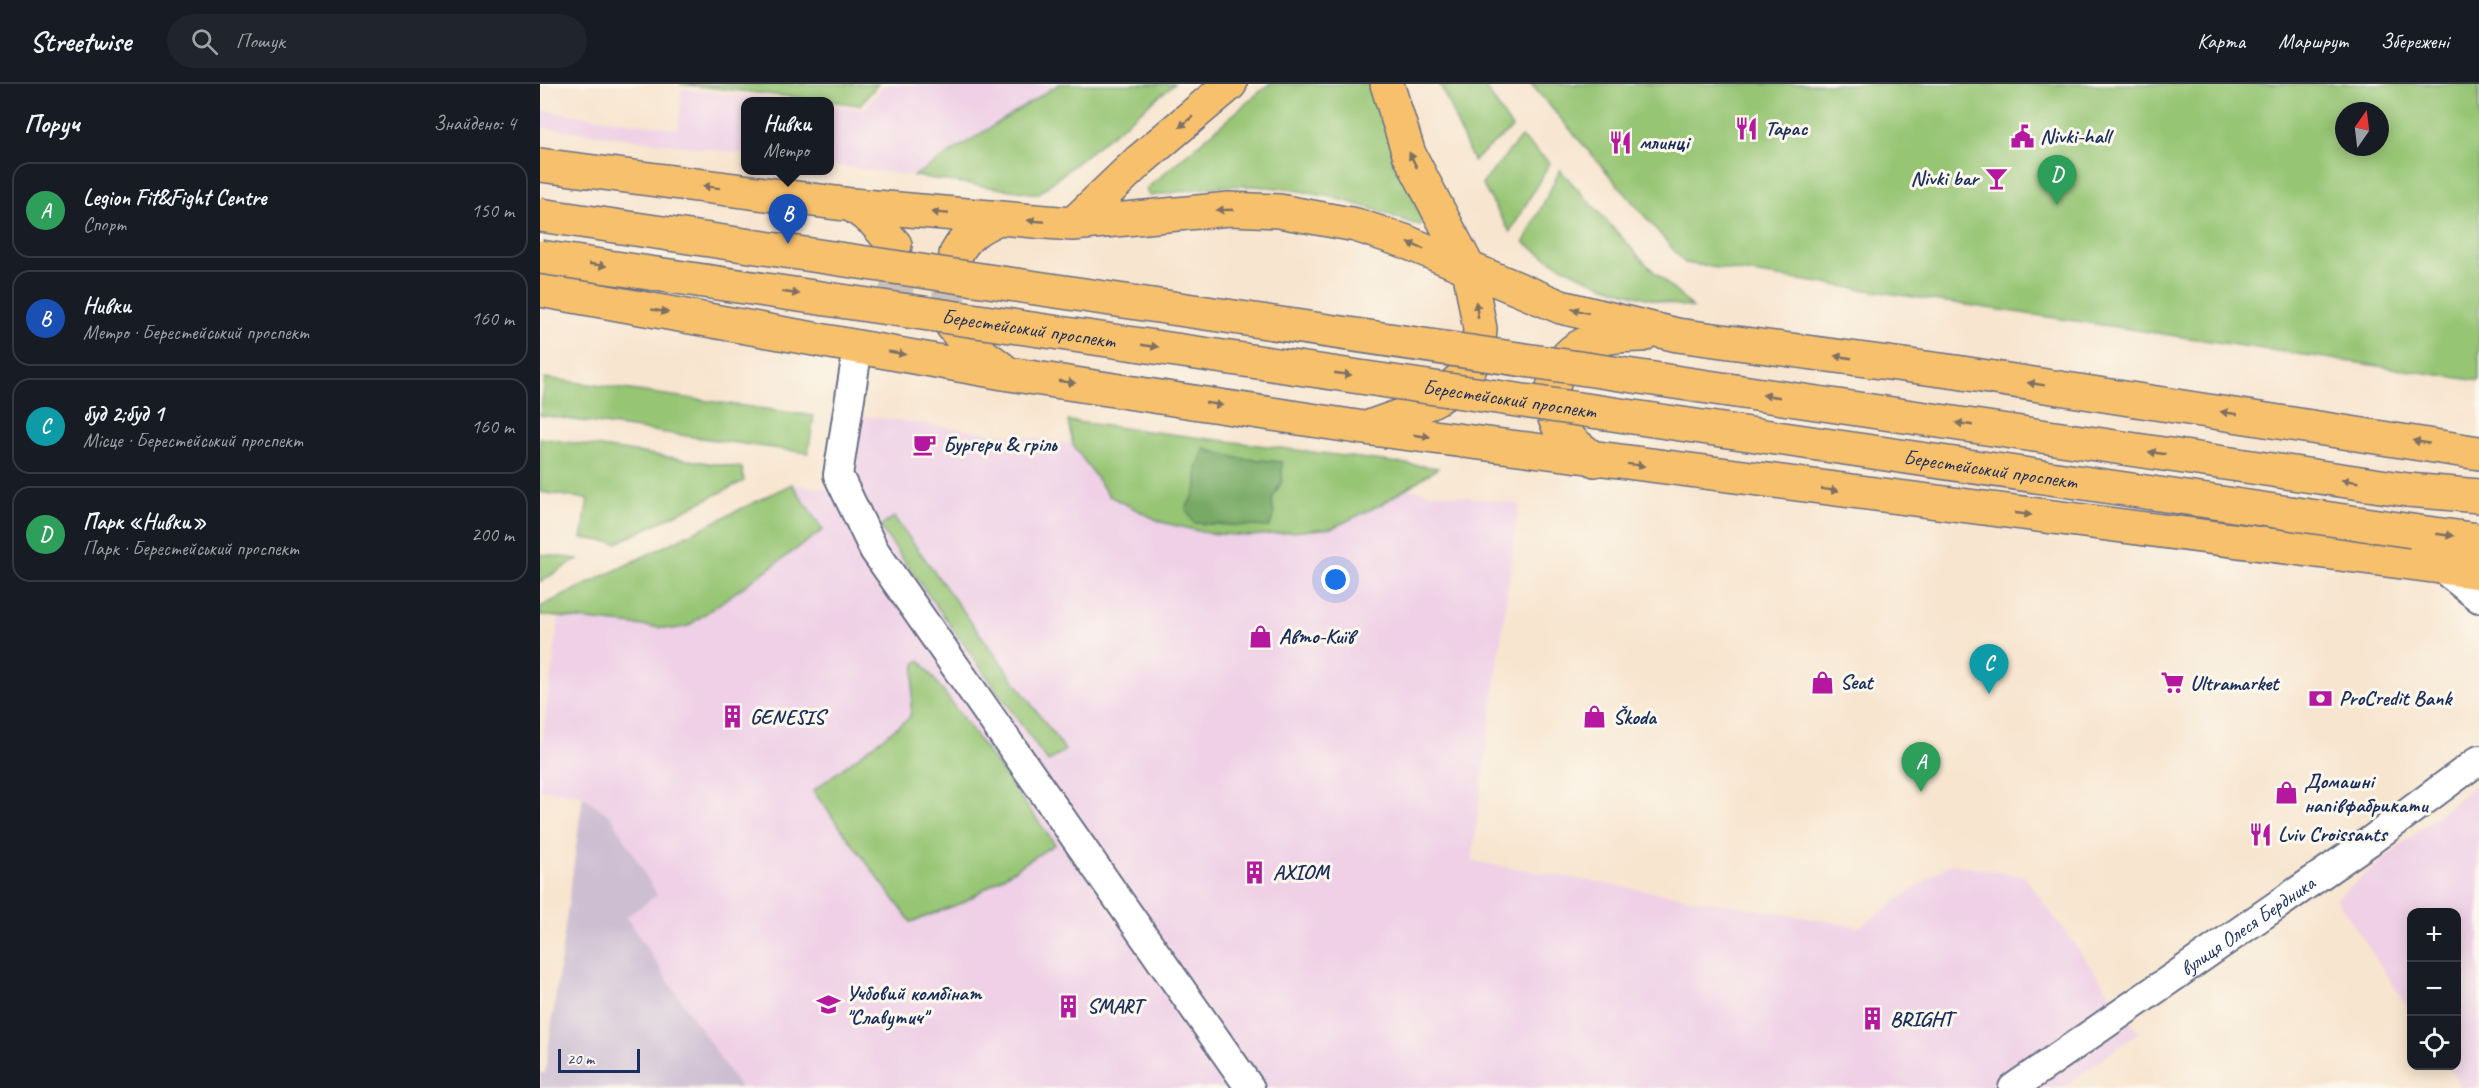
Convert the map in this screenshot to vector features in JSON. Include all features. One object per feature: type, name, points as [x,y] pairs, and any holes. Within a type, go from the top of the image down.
[{"type":"main road","points":[[1073,224],[1139,161],[1230,84]]},
{"type":"main road","points":[[1364,428],[1412,412],[1442,395],[1463,377],[1478,355],[1480,329],[1469,269],[1409,154],[1387,84]]},
{"type":"main road","points":[[540,165],[852,204],[1073,224],[1229,209],[1279,211],[1356,225],[1404,241],[1561,307],[1677,335],[1967,374],[2479,453]]},
{"type":"main road","points":[[852,204],[873,220],[895,245]]},
{"type":"main road","name":"Берестейський проспект","points":[[540,215],[2408,490],[2479,496]]},
{"type":"main road","points":[[956,254],[964,239],[978,227],[999,218]]},
{"type":"main road","name":"Берестейський проспект","points":[[540,257],[2479,540]]},
{"type":"main road","points":[[540,290],[1009,374]]},
{"type":"main road","points":[[849,345],[885,313]]},
{"type":"main road","points":[[952,325],[963,340],[1009,374]]},
{"type":"main road","points":[[1595,460],[1569,440],[1557,424],[1551,399],[1555,375],[1568,356],[1585,343],[1612,335],[1677,335]]},
{"type":"main road","name":"Берестейський проспект","points":[[1009,374],[1364,428],[1595,460],[2479,572]]},
{"type":"street","points":[[849,345],[838,475],[874,550],[1250,1088]]},
{"type":"street","points":[[2443,569],[2479,598]]},
{"type":"street","name":"вулиця Олеся Бердника","points":[[2013,1088],[2370,842],[2479,760]]},
{"type":"shaded area","points":[[885,84],[1059,84],[914,176],[834,166],[834,105],[864,109]]},
{"type":"shaded area","points":[[682,89],[759,97],[741,97],[741,153],[540,127],[540,110],[678,129]]},
{"type":"shaded area","points":[[858,415],[1519,504],[1472,861],[1860,927],[1949,864],[2024,876],[2139,1032],[2063,1088],[740,1088],[626,917],[612,817],[583,796],[540,789],[540,755],[559,618],[617,624],[617,571],[792,484],[858,494]]},
{"type":"shaded area","points":[[2479,782],[2479,1088],[2462,1088],[2450,1070],[2461,1070],[2461,908],[2407,908],[2407,1006],[2336,898]]},
{"type":"shaded area","points":[[583,796],[612,817],[657,895],[626,917],[740,1088],[540,1088],[540,1073],[545,1073]]},
{"type":"green space","points":[[680,84],[878,84],[860,105],[834,102],[834,97],[791,97]]},
{"type":"green space","points":[[1059,84],[1174,84],[1038,194],[914,176]]},
{"type":"green space","points":[[1269,84],[1371,84],[1423,221],[1419,226],[1349,202],[1275,188],[1217,187],[1149,196],[1146,189]]},
{"type":"green space","points":[[1440,84],[1483,84],[1512,128],[1473,161]]},
{"type":"green space","points":[[1531,84],[2479,84],[2479,381],[1685,263]]},
{"type":"green space","points":[[1521,137],[1550,163],[1510,232],[1482,184]]},
{"type":"green space","points":[[1560,170],[1646,264],[1693,308],[1604,286],[1563,268],[1524,242]]},
{"type":"green space","points":[[545,378],[814,416],[808,453],[540,415]]},
{"type":"green space","points":[[1068,421],[1438,468],[1382,504],[1332,528],[1251,536],[1207,533],[1161,522],[1109,496],[1073,445]]},
{"type":"green space","points":[[540,438],[742,468],[744,481],[617,543],[582,538],[588,499],[540,492]]},
{"type":"green space","points":[[1204,449],[1237,458],[1282,462],[1282,481],[1272,499],[1274,516],[1269,527],[1194,523],[1186,509],[1197,488],[1197,469]]},
{"type":"green space","points":[[792,484],[823,530],[688,626],[673,629],[540,615],[540,607]]},
{"type":"green space","points":[[894,517],[1065,750],[1048,762],[880,527]]},
{"type":"green space","points":[[540,554],[578,559],[540,582]]},
{"type":"green space","points":[[920,660],[1055,844],[964,902],[911,922],[813,791],[910,717],[915,664]]},
{"type":"tunnel","points":[[885,313],[899,280],[895,245]]},
{"type":"tunnel","points":[[952,325],[948,302],[956,254]]},
{"type":"place","name":"Тарас","points":[[1747,128]]},
{"type":"place","name":"Nivki-hall","points":[[2022,136]]},
{"type":"place","name":"млинці","points":[[1621,142]]},
{"type":"place","name":"Nivki bar","points":[[1996,178]]},
{"type":"place","name":"Парк «Нивки»","points":[[2057,205]]},
{"type":"place","name":"Нивки","points":[[788,244]]},
{"type":"place","name":"Бургери & гріль","points":[[925,444]]},
{"type":"place","name":"Авто-Київ","points":[[1261,636]]},
{"type":"place","name":"Seat","points":[[1822,682]]},
{"type":"place","name":"Ultramarket","points":[[2172,683]]},
{"type":"place","name":"буд 2;буд 1","points":[[1989,694]]},
{"type":"place","name":"ProCredit Bank","points":[[2321,698]]},
{"type":"place","name":"GENESIS","points":[[732,717]]},
{"type":"place","name":"Škoda","points":[[1595,717]]},
{"type":"place","name":"Legion Fit&Fight Centre","points":[[1921,792]]},
{"type":"place","name":"Домашні напівфабрикати","points":[[2286,793]]},
{"type":"place","name":"Lviv Croissants","points":[[2260,834]]},
{"type":"place","name":"AXIOM","points":[[1255,872]]},
{"type":"place","name":"Учбовий комбінат \"Славутич\"","points":[[828,1005]]},
{"type":"place","name":"SMART","points":[[1069,1006]]},
{"type":"place","name":"BRIGHT","points":[[1872,1019]]}]
